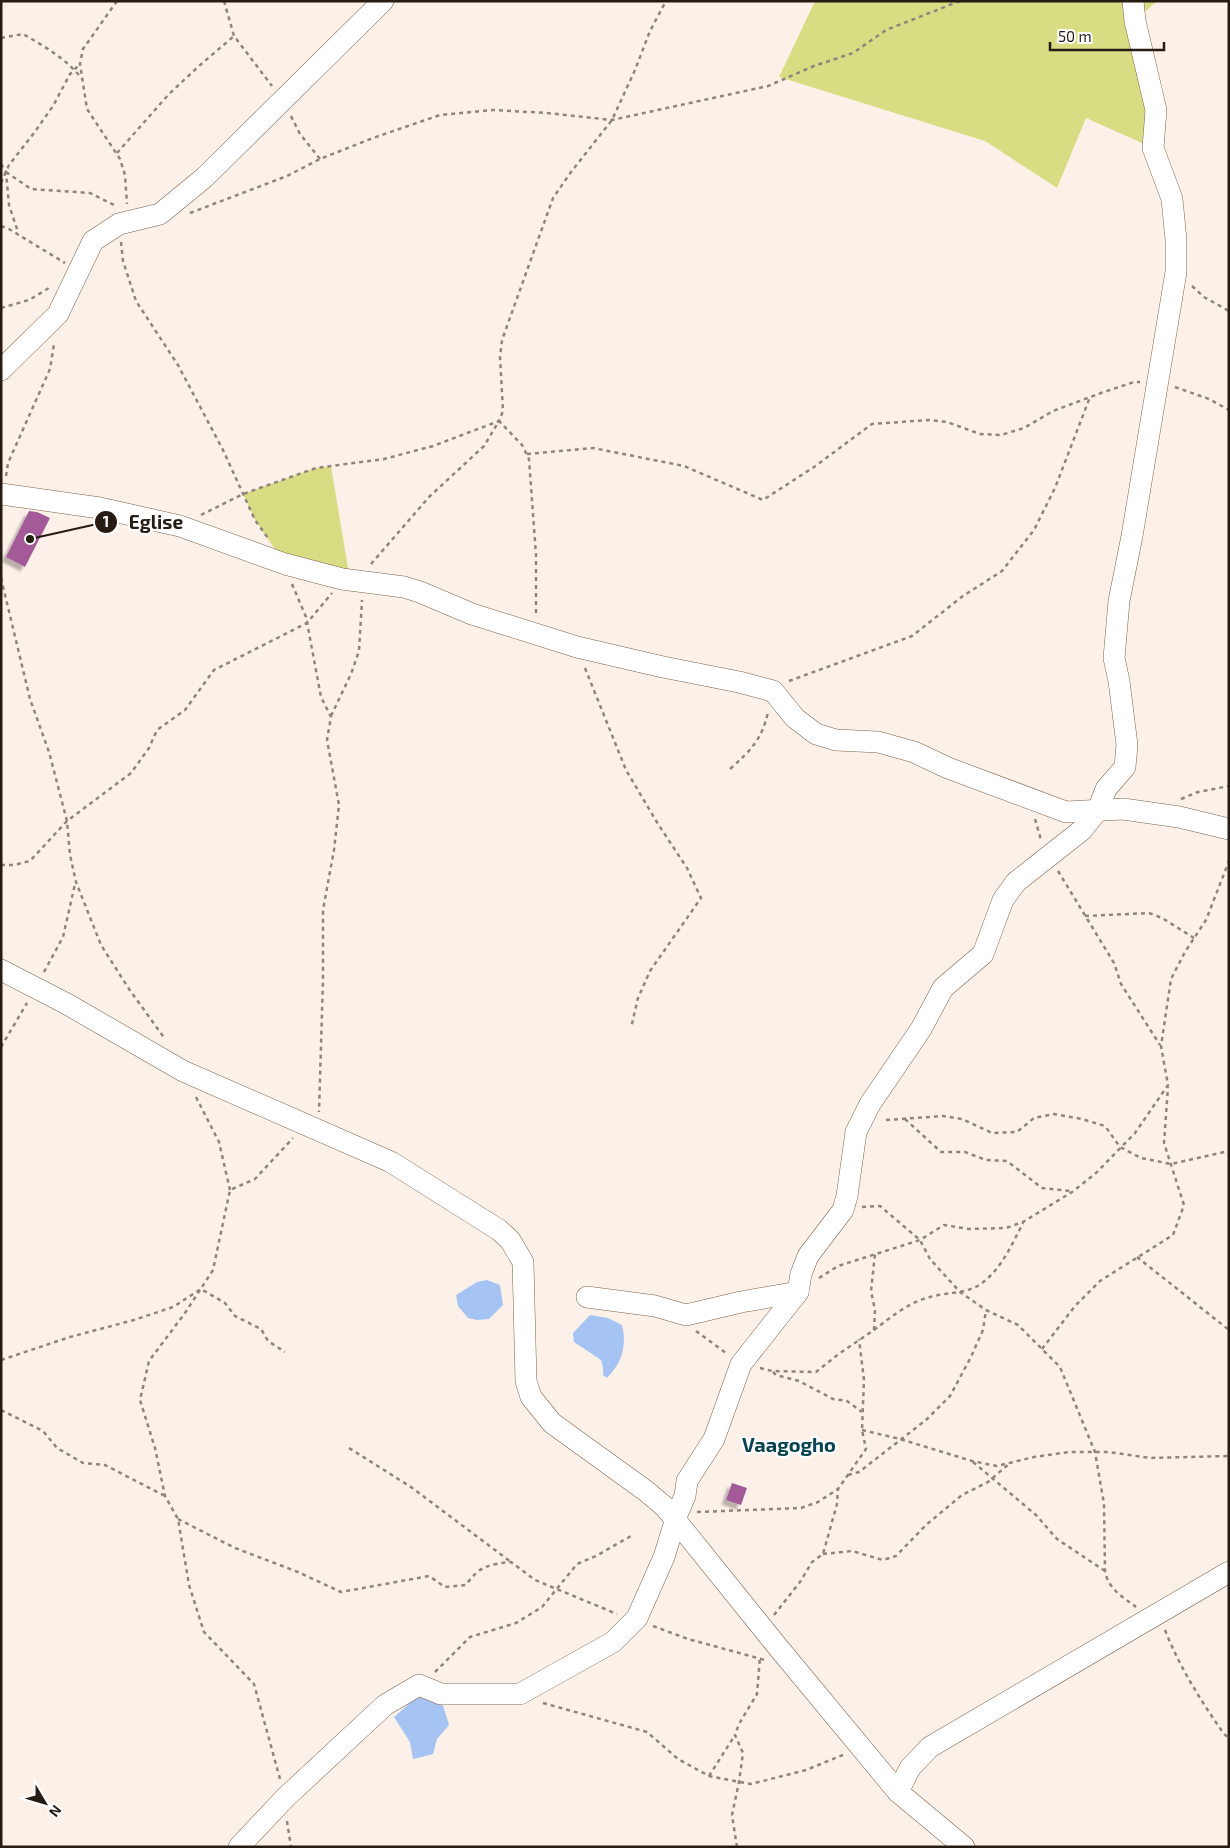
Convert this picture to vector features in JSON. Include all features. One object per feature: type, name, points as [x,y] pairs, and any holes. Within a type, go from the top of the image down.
[{"type":"street","points":[[1,370],[58,314],[93,241],[122,217],[160,214],[205,177],[383,1]]},
{"type":"street","points":[[239,1847],[285,1798],[385,1704],[419,1686],[440,1694],[520,1694],[613,1642],[636,1618],[656,1577],[685,1496],[687,1481],[714,1439],[741,1364],[798,1292],[801,1274],[808,1256],[843,1210],[847,1196],[856,1132],[870,1104],[921,1029],[943,988],[983,954],[1003,900],[1016,882],[1082,830],[1098,810],[1106,789],[1125,767],[1127,745],[1119,681],[1114,658],[1120,601],[1176,272],[1176,240],[1172,199],[1153,148],[1156,110],[1135,21],[1133,1]]},
{"type":"street","points":[[2,494],[100,508],[180,526],[286,564],[352,580],[404,587],[472,614],[577,647],[773,691],[795,718],[816,734],[836,740],[878,742],[914,752],[948,768],[1066,812],[1123,809],[1179,817],[1229,829]]},
{"type":"street","points":[[1,970],[36,986],[183,1071],[391,1162],[500,1230],[510,1240],[523,1262],[526,1381],[531,1396],[552,1422],[677,1516],[767,1633],[898,1792],[964,1847]]},
{"type":"street","points":[[587,1297],[655,1306],[686,1316],[741,1302],[798,1292]]},
{"type":"street","points":[[898,1792],[910,1768],[930,1747],[1229,1572]]},
{"type":"path","points":[[117,1],[84,49],[80,64],[87,109],[120,159],[125,175],[128,201],[122,217],[123,261],[136,301],[178,364],[223,450],[255,520],[286,564],[307,623],[321,697],[331,717]]},
{"type":"path","points":[[224,1],[234,36],[283,100],[300,134],[320,159]]},
{"type":"path","points":[[1,865],[14,866],[30,861],[67,821],[131,773],[149,748],[157,730],[185,710],[214,670],[307,623],[326,603],[366,569],[429,496],[484,446],[503,411],[500,356],[502,340],[541,227],[553,198],[612,120],[635,70],[650,30],[666,1]]},
{"type":"path","points":[[160,214],[192,213],[287,176],[320,159],[440,114],[493,110],[547,113],[612,120],[768,86],[814,66],[853,53],[886,30],[960,1]]},
{"type":"path","points":[[1,38],[23,34],[38,42],[75,69],[83,81]]},
{"type":"path","points":[[116,153],[169,94],[234,36]]},
{"type":"path","points":[[1,183],[8,165],[34,133],[53,106],[70,74],[80,64]]},
{"type":"path","points":[[1,164],[6,172],[30,189],[90,193],[122,217]]},
{"type":"path","points":[[6,172],[9,205],[18,234]]},
{"type":"path","points":[[1,226],[18,234],[79,271]]},
{"type":"path","points":[[1176,272],[1204,297],[1229,311]]},
{"type":"path","points":[[1,308],[29,300],[54,285]]},
{"type":"path","points":[[2,494],[8,463],[50,369],[54,342]]},
{"type":"path","points":[[527,454],[593,448],[684,466],[763,500],[814,467],[872,424],[929,420],[947,422],[980,434],[1001,435],[1024,428],[1053,411],[1134,382],[1164,383],[1209,399],[1229,410]]},
{"type":"path","points":[[730,769],[754,747],[766,725],[773,691],[785,682],[912,636],[963,596],[1002,571],[1034,530],[1055,488],[1090,397]]},
{"type":"path","points":[[499,421],[522,445],[529,459],[536,555],[536,634]]},
{"type":"path","points":[[180,526],[243,494],[316,468],[384,459],[433,446],[499,421]]},
{"type":"path","points":[[1,578],[30,699],[49,752],[67,821],[70,855],[76,882],[101,946],[166,1040]]},
{"type":"path","points":[[230,1190],[255,1179],[293,1138],[311,1126],[322,1029],[323,910],[334,850],[339,805],[328,740],[331,717],[360,651],[352,580]]},
{"type":"path","points":[[577,647],[626,770],[687,868],[701,898],[650,971],[638,998],[631,1028]]},
{"type":"path","points":[[1180,799],[1198,792],[1229,786]]},
{"type":"path","points":[[1048,855],[1114,963],[1121,984],[1161,1046]]},
{"type":"path","points":[[1042,1349],[1075,1306],[1100,1281],[1173,1235],[1180,1218],[1184,1205],[1164,1143],[1168,1085],[1161,1046],[1172,979],[1185,952],[1206,920],[1229,861]]},
{"type":"path","points":[[1,1047],[63,937],[76,882]]},
{"type":"path","points":[[1085,916],[1149,913],[1162,918],[1194,938]]},
{"type":"path","points":[[183,1071],[219,1142],[230,1190],[214,1270],[149,1361],[140,1400],[156,1448],[166,1496],[178,1519],[190,1585],[204,1632],[254,1684],[269,1732],[285,1798]]},
{"type":"path","points":[[798,1292],[838,1266],[920,1240],[944,1225],[969,1229],[1006,1228],[1024,1222],[1072,1192],[1096,1173],[1135,1133],[1168,1085]]},
{"type":"path","points":[[886,1120],[943,1116],[962,1119],[992,1133],[1017,1132],[1034,1118],[1054,1114],[1082,1118],[1105,1126],[1120,1147],[1141,1158],[1171,1164],[1229,1151]]},
{"type":"path","points":[[905,1119],[941,1152],[965,1152],[986,1160],[1007,1162],[1042,1188],[1072,1192]]},
{"type":"path","points":[[860,1207],[880,1206],[920,1240],[930,1259],[960,1292],[986,1310],[1018,1325],[1060,1368],[1095,1452],[1104,1504],[1105,1571],[1107,1580],[1115,1590],[1164,1626],[1176,1658],[1197,1694],[1224,1734],[1229,1738]]},
{"type":"path","points":[[686,1316],[697,1332],[741,1364],[772,1370],[816,1372],[908,1306],[930,1296],[960,1292],[981,1284],[1000,1265],[1024,1222]]},
{"type":"path","points":[[874,1330],[875,1310],[871,1290],[875,1254]]},
{"type":"path","points":[[1137,1257],[1229,1330]]},
{"type":"path","points":[[201,1289],[225,1303],[235,1316],[261,1329],[268,1341],[285,1352]]},
{"type":"path","points":[[1,1360],[173,1307],[201,1289]]},
{"type":"path","points":[[847,1475],[859,1472],[926,1420],[950,1396],[983,1330],[986,1310]]},
{"type":"path","points":[[677,1516],[801,1508],[818,1502],[838,1489],[866,1449],[862,1430],[864,1380],[859,1340]]},
{"type":"path","points":[[772,1370],[776,1375],[799,1381],[832,1399],[847,1401],[862,1412]]},
{"type":"path","points":[[1,1410],[43,1431],[57,1448],[83,1463],[105,1465],[166,1496]]},
{"type":"path","points":[[862,1430],[972,1461],[997,1466],[1069,1452],[1109,1452],[1150,1458],[1229,1456]]},
{"type":"path","points":[[349,1448],[411,1487],[535,1580],[633,1621],[688,1639],[768,1661]]},
{"type":"path","points":[[972,1461],[1036,1515],[1058,1540],[1105,1571]]},
{"type":"path","points":[[709,1776],[757,1694],[760,1658],[770,1619],[800,1582],[812,1562],[822,1554],[852,1551],[883,1560],[896,1556],[926,1525],[962,1495],[988,1482],[1010,1463]]},
{"type":"path","points":[[822,1554],[837,1504],[838,1489]]},
{"type":"path","points":[[178,1519],[235,1548],[298,1572],[341,1592],[429,1576],[445,1587],[466,1584],[472,1577],[490,1564],[511,1562]]},
{"type":"path","points":[[419,1686],[444,1666],[470,1637],[516,1623],[542,1608],[577,1564],[596,1556],[631,1536]]},
{"type":"path","points":[[520,1694],[544,1704],[647,1732],[678,1759],[709,1776],[751,1784],[806,1770],[861,1747]]},
{"type":"path","points":[[734,1735],[743,1753],[732,1815],[737,1847]]},
{"type":"green space","points":[[815,1],[1157,1],[1135,21],[1153,148],[1086,118],[1057,188],[985,141],[779,77]]},
{"type":"green space","points":[[331,466],[350,580],[285,564],[255,520],[243,494],[316,468]]},
{"type":"water","points":[[487,1280],[500,1285],[503,1305],[489,1319],[477,1320],[468,1318],[458,1306],[456,1295],[477,1282]]},
{"type":"water","points":[[590,1315],[608,1318],[622,1325],[624,1340],[622,1354],[607,1378],[603,1375],[601,1360],[574,1342],[573,1333]]},
{"type":"water","points":[[418,1696],[441,1699],[449,1725],[437,1739],[433,1754],[413,1759],[410,1742],[394,1717]]},
{"type":"building","points":[[29,511],[37,512],[50,518],[25,567],[6,557]]},
{"type":"building","points":[[732,1483],[747,1488],[741,1505],[726,1500]]},
{"type":"place","name":"Eglise","points":[[30,539]]},
{"type":"district","name":"Vaagogho","points":[[789,1444]]}]
